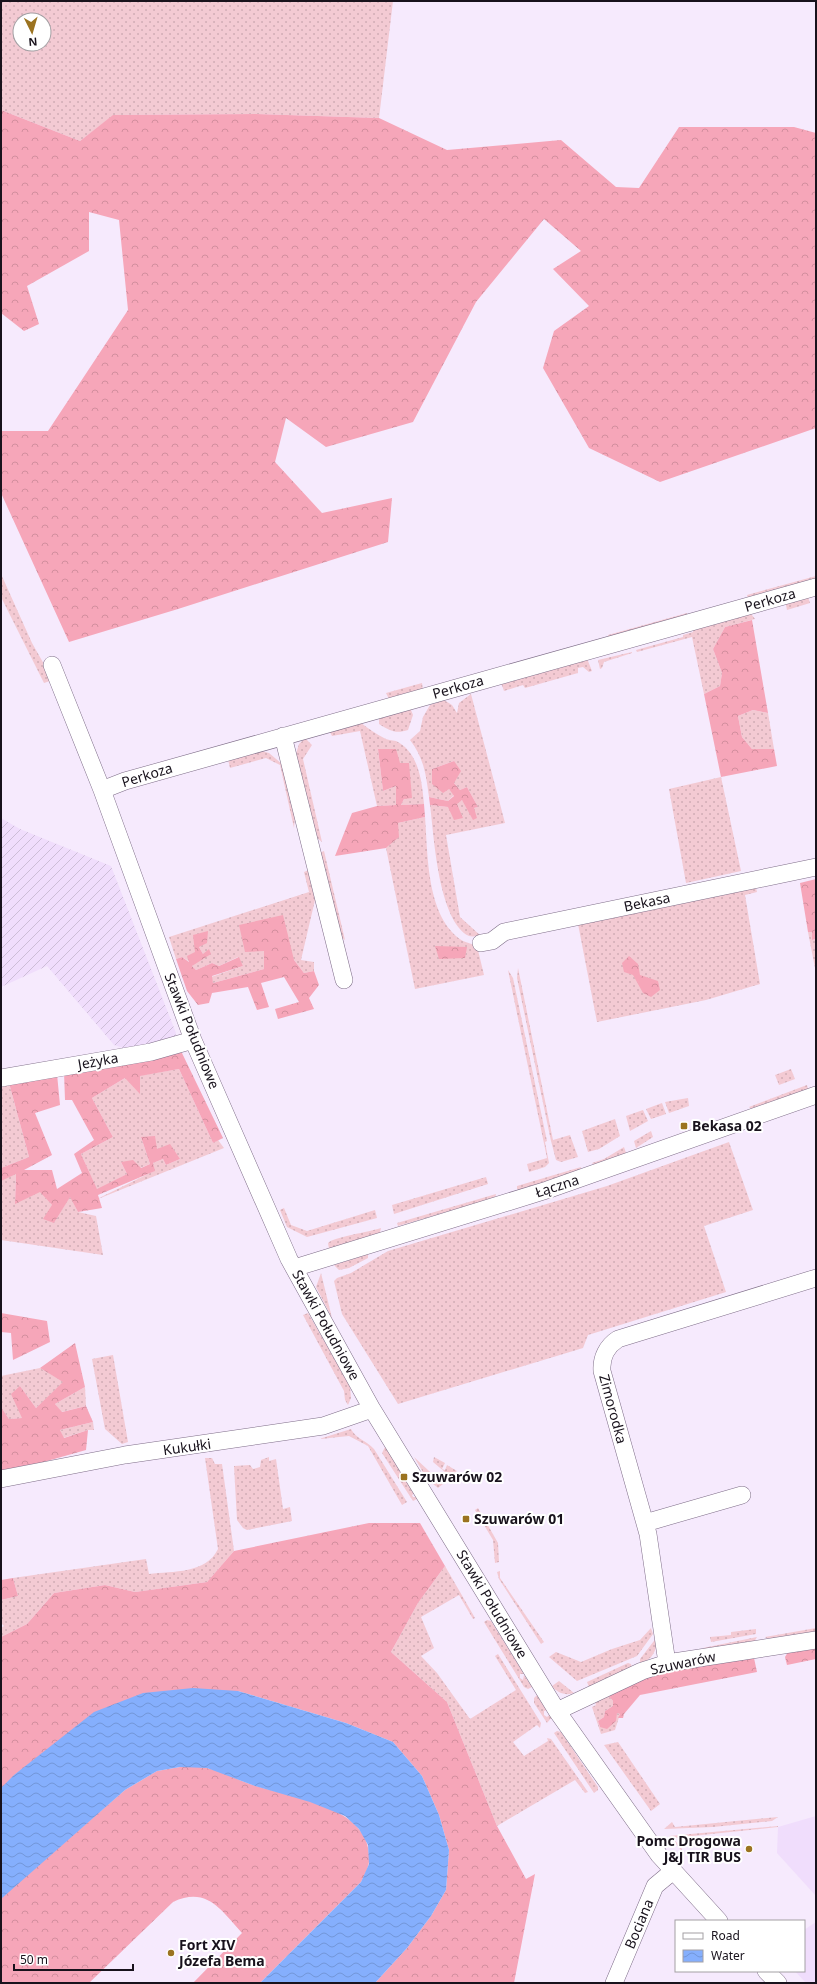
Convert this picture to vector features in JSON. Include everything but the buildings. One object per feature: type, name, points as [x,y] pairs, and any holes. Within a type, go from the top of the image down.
[{"type":"street","name":"Perkoza","points":[[102,790],[125,781],[283,736],[816,587]]},
{"type":"street","name":"Stawki Południowe","points":[[52,665],[102,790],[193,1040],[294,1268],[372,1409],[558,1711],[645,1837],[673,1871],[718,1920]]},
{"type":"street","points":[[283,736],[344,980]]},
{"type":"street","name":"Bekasa","points":[[481,943],[492,941],[504,932],[816,867]]},
{"type":"street","name":"Jeżyka","points":[[1,1078],[151,1052],[193,1040]]},
{"type":"street","name":"Łączna","points":[[294,1268],[548,1190],[816,1095]]},
{"type":"street","name":"Zimorodka","points":[[667,1663],[648,1534],[602,1371],[602,1361],[608,1348],[618,1339],[816,1278]]},
{"type":"street","name":"Kukułki","points":[[1,1479],[125,1455],[323,1426],[372,1409]]},
{"type":"street","points":[[645,1523],[742,1495]]},
{"type":"street","name":"Szuwarów","points":[[558,1711],[639,1673],[667,1663],[816,1640]]},
{"type":"street","name":"Bociana","points":[[614,1983],[655,1886],[673,1871]]},
{"type":"street","points":[[767,1972],[778,1983]]},
{"type":"shaded area","points":[[1,1],[393,1],[379,118],[256,114],[114,115],[80,141],[1,110]]},
{"type":"shaded area","points":[[1,574],[32,643],[53,680],[44,683],[1,597]]},
{"type":"shaded area","points":[[816,576],[816,582],[748,599],[747,595]]},
{"type":"shaded area","points":[[807,594],[810,603],[787,610],[785,600]]},
{"type":"shaded area","points":[[748,610],[755,619],[725,627],[713,649],[722,673],[720,686],[704,694],[692,637],[637,652],[636,650],[683,637],[683,635],[693,632],[693,629]]},
{"type":"shaded area","points":[[687,613],[688,619],[609,641],[608,635]]},
{"type":"shaded area","points":[[632,652],[604,662],[602,668],[600,669],[598,660]]},
{"type":"shaded area","points":[[586,656],[592,671],[589,672],[583,667],[578,668],[578,673],[525,688],[523,685],[504,691],[500,680]]},
{"type":"shaded area","points":[[422,683],[423,690],[390,701],[386,693]]},
{"type":"shaded area","points":[[471,694],[505,823],[446,835],[460,917],[481,936],[469,936],[459,927],[450,913],[439,876],[430,805],[448,807],[462,800],[474,808],[478,807],[467,787],[460,790],[454,783],[454,761],[432,769],[432,784],[449,789],[454,795],[448,801],[429,797],[421,760],[410,740],[420,731],[423,717],[430,705],[444,700],[452,705],[457,713],[459,703]]},
{"type":"shaded area","points":[[404,707],[411,710],[413,715],[408,730],[400,732],[393,731],[379,724],[379,719]]},
{"type":"shaded area","points":[[753,710],[768,713],[774,749],[752,749],[742,737],[738,716]]},
{"type":"shaded area","points":[[361,723],[385,739],[396,741],[410,752],[418,768],[424,804],[401,805],[404,799],[400,763],[378,749],[383,791],[396,786],[396,805],[377,806],[360,731],[332,736],[330,732]]},
{"type":"shaded area","points":[[305,738],[312,745],[303,759],[322,842],[317,838],[295,757],[299,744]]},
{"type":"shaded area","points":[[258,750],[269,753],[282,764],[295,817],[294,828],[280,765],[266,758],[230,768],[227,755]]},
{"type":"shaded area","points":[[721,777],[741,871],[686,883],[669,789]]},
{"type":"shaded area","points":[[425,817],[431,884],[436,901],[442,917],[451,931],[463,941],[477,946],[484,975],[415,989],[386,848],[398,837],[398,823]]},
{"type":"shaded area","points":[[1,818],[20,829],[111,866],[176,1033],[174,1040],[123,1048],[114,1045],[47,966],[1,987]]},
{"type":"shaded area","points":[[324,851],[345,940],[341,937],[319,853]]},
{"type":"shaded area","points":[[309,870],[315,900],[301,960],[314,962],[314,971],[304,973],[294,960],[264,950],[264,969],[213,983],[211,977],[243,966],[238,957],[219,966],[212,963],[196,970],[192,966],[203,954],[199,947],[207,932],[190,962],[182,957],[176,959],[169,937],[309,892],[304,872]]},
{"type":"shaded area","points":[[756,888],[757,892],[745,895],[760,984],[706,1000],[597,1022],[578,924]]},
{"type":"shaded area","points":[[808,932],[812,932],[812,940],[816,939],[815,968]]},
{"type":"shaded area","points":[[518,968],[553,1140],[570,1135],[578,1157],[561,1162],[556,1160],[551,1141],[517,978]]},
{"type":"shaded area","points":[[508,970],[513,978],[547,1141],[545,1142],[549,1163],[545,1167],[529,1172],[527,1164],[547,1158]]},
{"type":"shaded area","points":[[179,1069],[213,1143],[218,1140],[224,1148],[93,1201],[154,1171],[153,1163],[163,1159],[166,1165],[180,1159],[156,1149],[141,1137],[150,1164],[140,1168],[121,1162],[127,1174],[97,1190],[81,1154],[113,1137],[92,1098],[125,1078]]},
{"type":"shaded area","points":[[791,1069],[795,1079],[779,1085],[775,1075]]},
{"type":"shaded area","points":[[9,1083],[29,1157],[1,1168],[1,1087]]},
{"type":"shaded area","points":[[807,1085],[808,1089],[751,1109],[749,1107]]},
{"type":"shaded area","points":[[688,1098],[689,1106],[669,1113],[665,1102]]},
{"type":"shaded area","points":[[662,1103],[666,1114],[651,1119],[646,1109]]},
{"type":"shaded area","points":[[643,1110],[648,1121],[630,1131],[626,1116]]},
{"type":"shaded area","points":[[615,1119],[620,1136],[599,1149],[588,1152],[582,1131]]},
{"type":"shaded area","points":[[651,1131],[653,1137],[636,1148],[634,1141]]},
{"type":"shaded area","points":[[729,1142],[753,1210],[704,1226],[726,1292],[588,1335],[583,1348],[398,1404],[342,1314],[334,1281],[337,1278],[351,1273],[388,1251],[607,1186]]},
{"type":"shaded area","points":[[624,1147],[626,1153],[596,1165],[592,1163],[604,1159]]},
{"type":"shaded area","points":[[581,1167],[580,1171],[520,1190],[517,1189],[517,1186]]},
{"type":"shaded area","points":[[16,1173],[15,1203],[40,1191],[52,1205],[54,1223],[70,1196],[78,1212],[96,1216],[103,1255],[1,1240],[1,1180]]},
{"type":"shaded area","points":[[486,1177],[488,1184],[394,1214],[392,1205]]},
{"type":"shaded area","points":[[496,1194],[495,1198],[398,1226],[397,1223]]},
{"type":"shaded area","points":[[284,1208],[291,1225],[307,1231],[375,1210],[377,1218],[307,1237],[287,1227],[280,1210]]},
{"type":"shaded area","points":[[381,1228],[380,1233],[329,1249],[328,1243],[331,1241]]},
{"type":"shaded area","points":[[368,1254],[368,1258],[349,1268],[339,1270],[334,1265]]},
{"type":"shaded area","points":[[321,1273],[332,1318],[316,1287]]},
{"type":"shaded area","points":[[308,1313],[350,1386],[351,1398],[348,1405],[345,1400],[344,1391],[303,1315]]},
{"type":"shaded area","points":[[113,1355],[128,1442],[122,1444],[105,1429],[92,1359]]},
{"type":"shaded area","points":[[40,1368],[64,1382],[36,1408],[20,1386],[22,1418],[9,1419],[1,1407],[1,1376]]},
{"type":"shaded area","points":[[85,1387],[86,1406],[61,1412],[55,1404]]},
{"type":"shaded area","points":[[93,1422],[94,1430],[88,1430],[63,1438],[60,1430]]},
{"type":"shaded area","points":[[351,1429],[355,1435],[374,1449],[407,1502],[402,1505],[368,1446],[349,1436],[319,1439]]},
{"type":"shaded area","points":[[385,1447],[416,1492],[412,1495],[413,1497],[418,1497],[417,1499],[413,1501],[382,1453]]},
{"type":"shaded area","points":[[269,1457],[269,1461],[276,1459],[283,1509],[290,1507],[292,1521],[247,1530],[243,1528],[237,1520],[234,1466],[250,1465],[253,1469],[260,1467],[261,1460]]},
{"type":"shaded area","points":[[414,1457],[443,1484],[438,1488],[427,1479]]},
{"type":"shaded area","points":[[434,1457],[445,1463],[442,1469],[445,1470],[447,1465],[457,1471],[454,1473],[456,1476],[452,1478],[433,1462]]},
{"type":"shaded area","points":[[205,1458],[212,1458],[215,1464],[222,1464],[234,1551],[207,1582],[135,1592],[105,1585],[54,1593],[27,1624],[1,1637],[1,1628],[4,1626],[1,1623],[1,1600],[18,1596],[13,1578],[146,1559],[149,1574],[188,1570],[206,1563],[213,1557],[218,1549]]},
{"type":"shaded area","points":[[478,1508],[498,1543],[499,1562],[495,1563],[493,1540],[475,1510]]},
{"type":"shaded area","points":[[445,1566],[475,1618],[473,1619],[459,1595],[421,1617],[434,1648],[421,1656],[437,1673],[470,1719],[516,1690],[495,1656],[498,1654],[541,1723],[540,1728],[537,1725],[513,1742],[524,1756],[548,1741],[547,1738],[551,1739],[588,1792],[585,1793],[575,1780],[497,1826],[447,1702],[391,1652],[418,1603]]},
{"type":"shaded area","points":[[500,1571],[500,1578],[544,1642],[541,1644],[499,1579],[497,1572]]},
{"type":"shaded area","points":[[487,1620],[491,1621],[524,1674],[520,1674],[520,1678],[523,1680],[524,1675],[532,1687],[528,1689],[524,1687],[484,1622]]},
{"type":"shaded area","points":[[651,1628],[653,1634],[637,1656],[577,1681],[549,1657],[556,1652],[581,1662],[612,1649],[640,1640]]},
{"type":"shaded area","points":[[816,1628],[816,1633],[769,1640],[765,1637]]},
{"type":"shaded area","points":[[756,1629],[756,1634],[711,1642],[710,1637],[731,1635],[731,1632]]},
{"type":"shaded area","points":[[657,1637],[653,1654],[648,1660],[640,1663],[640,1659]]},
{"type":"shaded area","points":[[757,1637],[754,1642],[703,1649],[703,1648]]},
{"type":"shaded area","points":[[628,1663],[631,1664],[632,1668],[589,1687],[587,1682]]},
{"type":"shaded area","points":[[559,1681],[574,1693],[565,1694],[556,1690],[552,1686]]},
{"type":"shaded area","points":[[607,1694],[613,1701],[613,1706],[605,1711],[604,1717],[598,1721],[600,1727],[617,1713],[620,1714],[615,1730],[601,1734],[592,1707],[596,1705],[594,1700]]},
{"type":"shaded area","points":[[537,1695],[547,1710],[544,1711],[544,1715],[547,1717],[550,1714],[552,1717],[547,1723],[534,1703],[534,1698]]},
{"type":"shaded area","points":[[557,1731],[561,1732],[598,1787],[598,1790],[594,1793],[554,1733]]},
{"type":"shaded area","points":[[618,1742],[660,1804],[651,1811],[604,1745]]},
{"type":"shaded area","points":[[816,1816],[816,1896],[777,1853],[778,1827]]},
{"type":"shaded area","points":[[778,1817],[772,1821],[713,1827],[664,1829],[672,1822],[675,1827]]},
{"type":"shaded area","points":[[778,1826],[673,1838],[682,1849],[681,1850],[669,1836]]},
{"type":"shaded area","points":[[816,1922],[816,1983],[806,1983],[796,1972],[805,1972],[805,1929]]},
{"type":"green space","points":[[1,110],[80,141],[113,115],[256,114],[379,118],[447,150],[561,140],[616,187],[639,188],[679,127],[794,127],[816,133],[816,428],[660,482],[589,448],[543,368],[554,331],[589,306],[553,269],[581,251],[544,219],[476,302],[413,422],[326,447],[286,418],[275,462],[322,513],[392,498],[388,542],[69,642],[1,493],[1,431],[48,431],[128,310],[119,220],[89,212],[89,251],[27,286],[39,324],[24,331],[1,313]]},
{"type":"green space","points":[[752,620],[768,713],[753,710],[738,716],[742,737],[752,749],[774,749],[777,766],[721,777],[704,694],[720,686],[722,673],[713,649],[725,627]]},
{"type":"green space","points":[[378,749],[396,749],[400,763],[409,763],[412,798],[404,799],[401,805],[424,804],[425,817],[398,823],[399,837],[386,848],[335,856],[352,813],[377,806],[396,805],[396,786],[383,791]]},
{"type":"green space","points":[[454,761],[461,771],[454,783],[460,790],[467,787],[478,807],[474,808],[477,818],[473,820],[462,800],[457,804],[463,818],[454,820],[448,807],[430,805],[429,797],[448,801],[454,796],[449,789],[443,793],[432,784],[432,769]]},
{"type":"green space","points":[[816,879],[816,939],[812,940],[812,932],[808,932],[800,883]]},
{"type":"green space","points":[[283,915],[294,960],[304,973],[314,971],[319,985],[309,998],[314,1009],[278,1019],[275,1009],[299,1002],[284,977],[261,983],[269,1007],[257,1010],[248,987],[212,993],[209,1003],[198,1005],[187,991],[176,959],[182,957],[189,962],[187,956],[195,952],[193,935],[208,931],[207,943],[199,947],[203,954],[209,949],[211,954],[192,966],[196,970],[212,963],[219,966],[239,957],[243,966],[212,976],[213,983],[264,969],[264,951],[245,952],[239,925]]},
{"type":"green space","points":[[435,946],[467,947],[465,958],[439,959]]},
{"type":"green space","points":[[629,956],[638,964],[640,975],[658,981],[660,990],[651,997],[643,993],[633,975],[624,972],[622,963]]},
{"type":"green space","points":[[181,1051],[223,1138],[213,1143],[179,1069],[140,1076],[140,1094],[125,1078],[92,1098],[113,1137],[81,1154],[97,1189],[127,1174],[121,1162],[133,1160],[141,1168],[150,1164],[141,1137],[155,1136],[157,1149],[170,1144],[180,1159],[166,1165],[163,1159],[153,1163],[155,1171],[98,1195],[102,1208],[78,1212],[70,1197],[54,1223],[43,1219],[52,1205],[40,1192],[15,1204],[16,1174],[1,1181],[1,1168],[29,1157],[9,1083],[57,1074],[60,1105],[35,1113],[52,1155],[24,1170],[52,1170],[57,1189],[82,1173],[74,1154],[94,1140],[72,1100],[65,1100],[64,1072]]},
{"type":"green space","points":[[1,1313],[47,1321],[50,1342],[13,1360],[11,1333],[1,1332]]},
{"type":"green space","points":[[75,1343],[85,1387],[55,1404],[62,1412],[86,1406],[93,1422],[60,1430],[64,1438],[88,1430],[86,1450],[1,1474],[1,1407],[9,1419],[22,1418],[11,1394],[20,1386],[36,1408],[63,1382],[40,1368]]},
{"type":"green space","points":[[369,1523],[420,1523],[445,1566],[418,1603],[391,1652],[447,1702],[497,1826],[526,1879],[535,1874],[514,1983],[375,1983],[407,1948],[431,1916],[446,1890],[449,1850],[439,1815],[422,1776],[393,1742],[346,1723],[238,1691],[1,1788],[1,1637],[27,1624],[54,1593],[105,1585],[135,1592],[207,1582],[234,1551]]},
{"type":"green space","points":[[13,1578],[18,1596],[1,1600],[1,1580]]},
{"type":"green space","points":[[816,1648],[816,1659],[787,1665],[785,1657],[788,1652]]},
{"type":"green space","points":[[754,1658],[757,1672],[640,1695],[624,1714],[623,1718],[618,1718],[620,1714],[617,1713],[616,1721],[607,1729],[600,1727],[598,1721],[604,1717],[605,1711],[613,1706],[613,1701],[607,1694],[624,1686],[679,1670]]},
{"type":"green space","points":[[180,1767],[207,1768],[256,1786],[310,1801],[329,1808],[345,1817],[359,1829],[367,1843],[369,1862],[361,1882],[260,1983],[193,1983],[242,1933],[220,1909],[204,1899],[195,1897],[185,1898],[173,1902],[89,1983],[1,1983],[1,1899],[4,1895],[125,1790],[157,1771]]},
{"type":"water","points":[[193,1688],[238,1691],[346,1723],[393,1742],[422,1776],[439,1815],[449,1850],[446,1890],[431,1916],[407,1948],[375,1983],[260,1983],[361,1882],[369,1864],[368,1845],[359,1829],[345,1816],[310,1802],[255,1786],[207,1768],[180,1767],[157,1771],[125,1790],[1,1899],[1,1788],[14,1775],[94,1712],[143,1693]]},
{"type":"place","name":"Bekasa 02","points":[[684,1126]]},
{"type":"place","name":"Szuwarów 02","points":[[404,1477]]},
{"type":"place","name":"Szuwarów 01","points":[[466,1519]]},
{"type":"place","name":"Pomc Drogowa J&J TIR BUS","points":[[749,1849]]},
{"type":"place","name":"Fort XIV Józefa Bema","points":[[171,1953]]}]
